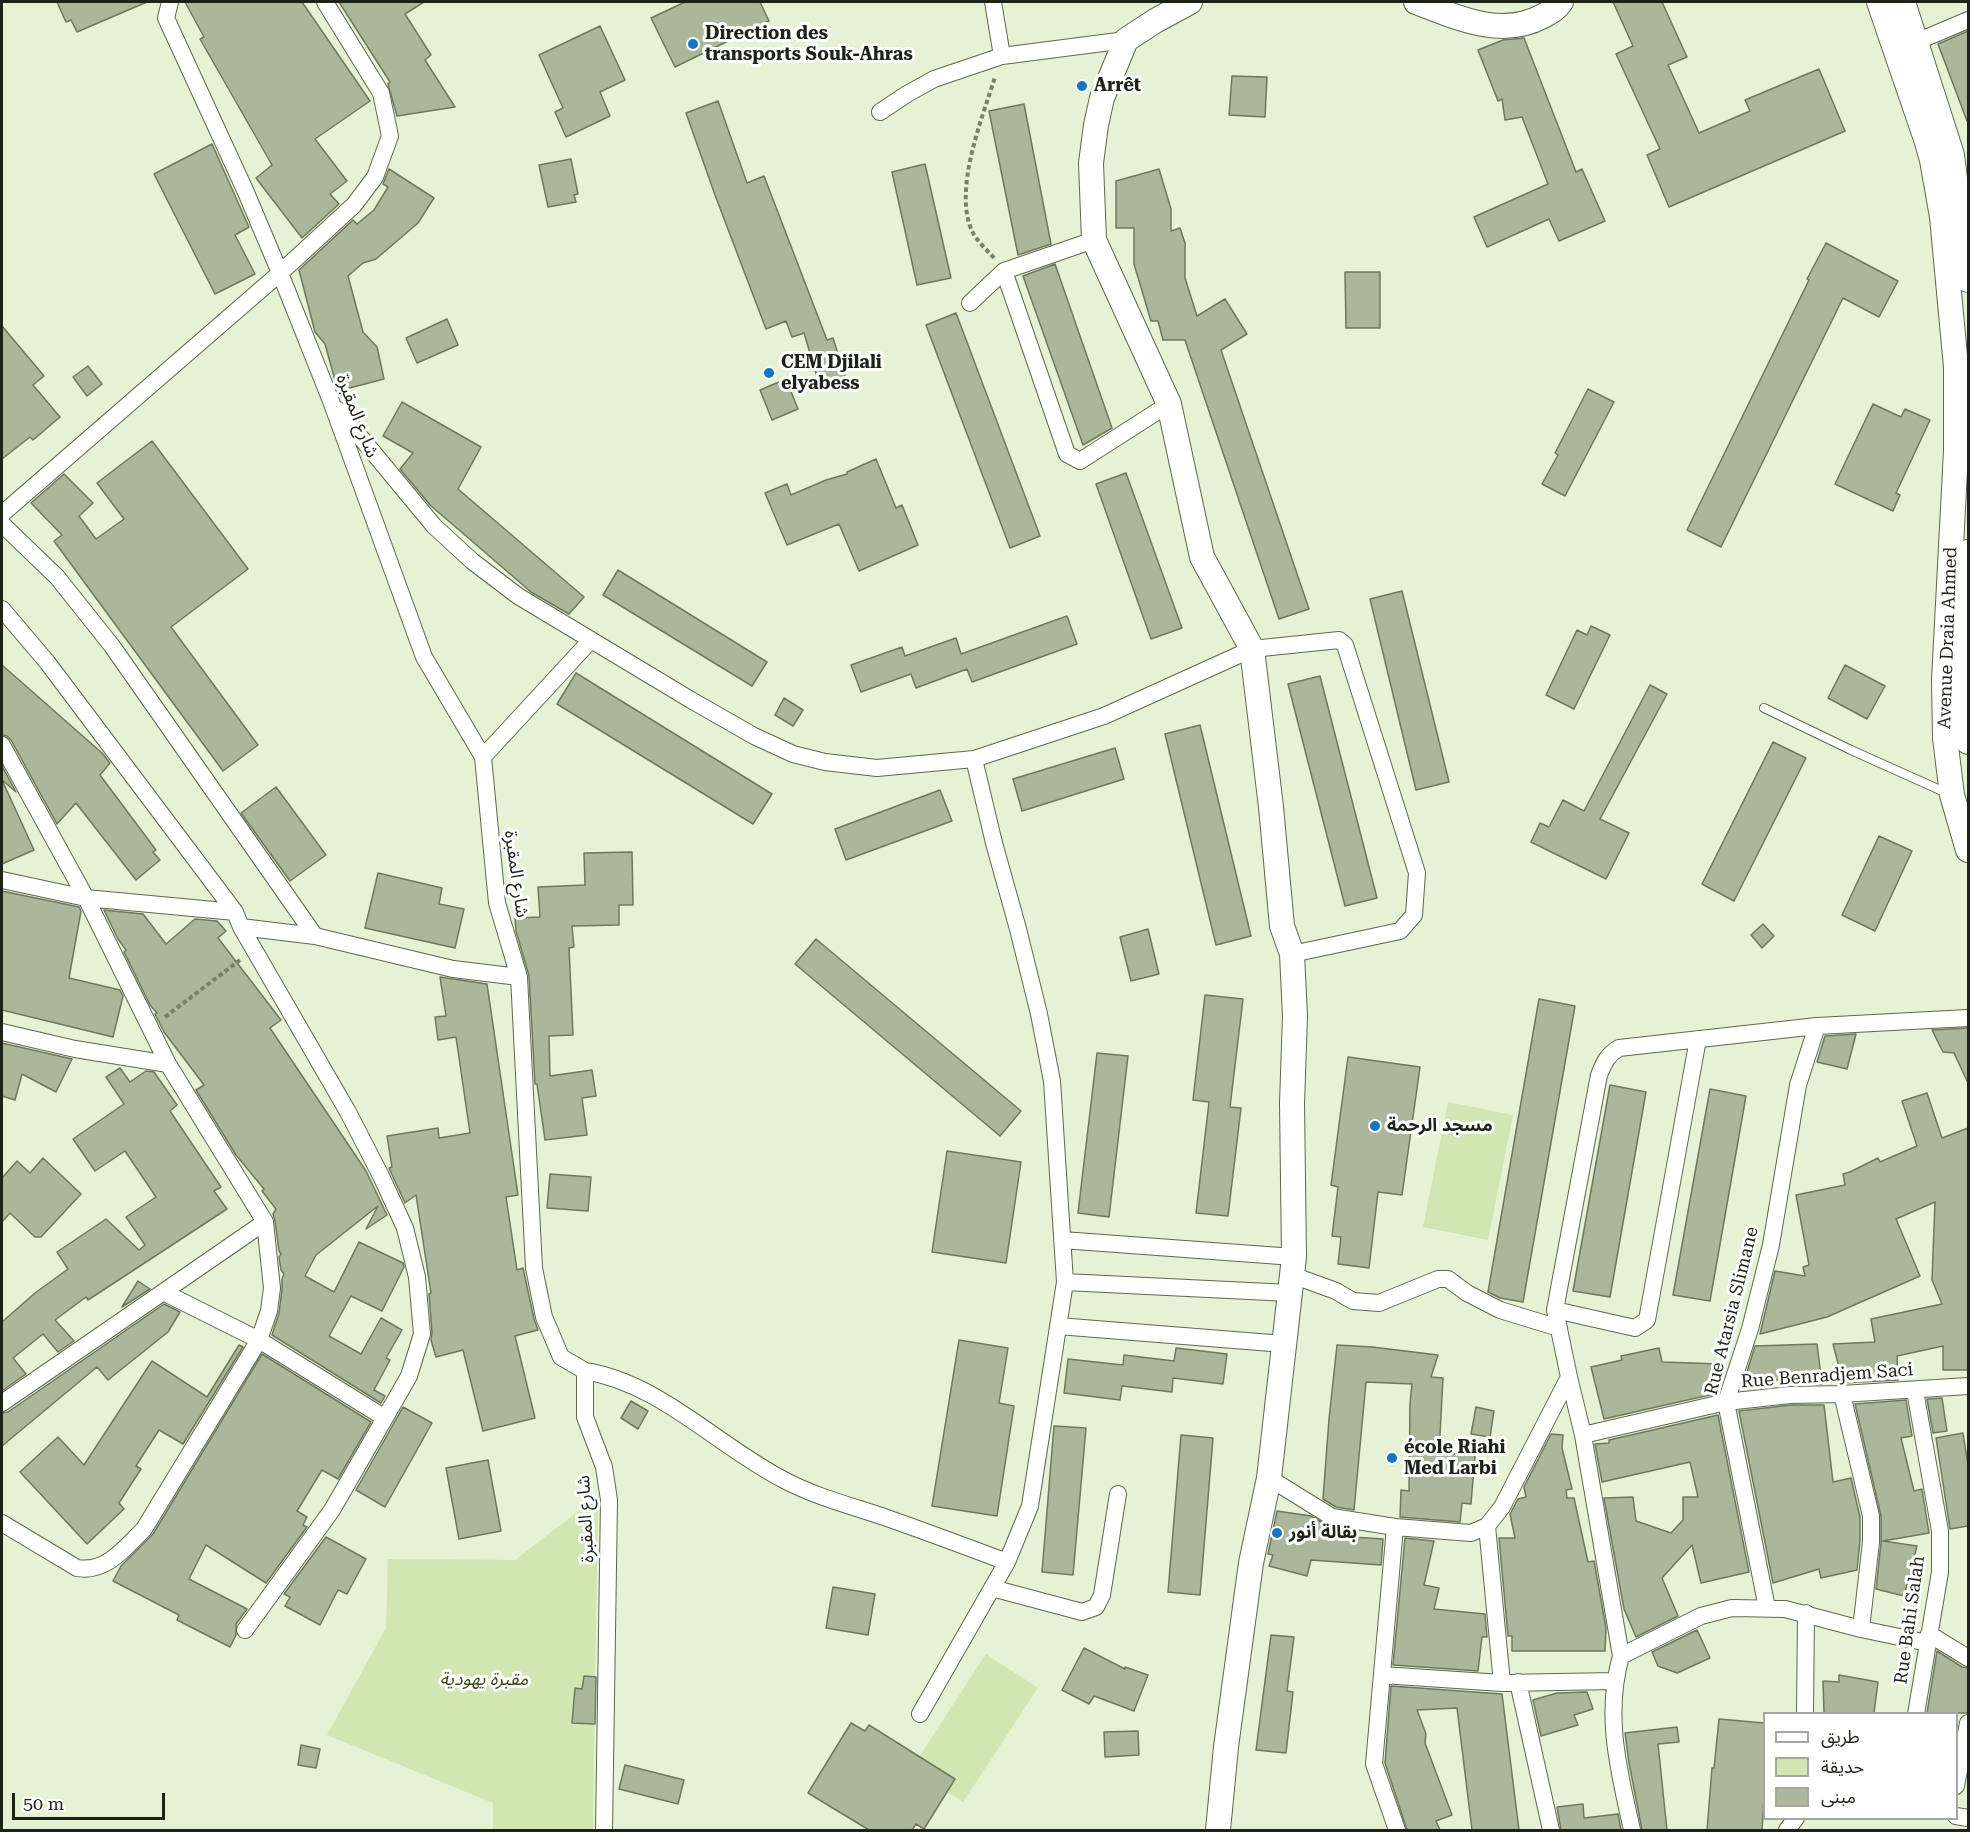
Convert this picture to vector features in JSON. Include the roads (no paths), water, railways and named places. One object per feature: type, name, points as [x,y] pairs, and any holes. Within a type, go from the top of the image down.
[{"type":"street","name":"شارع المقبرة","points":[[170,2],[166,18],[245,190],[280,273],[331,401],[424,657],[483,757],[497,903],[519,977],[534,1268],[544,1317],[561,1357],[585,1371],[585,1417],[604,1467],[609,1500],[604,1830]]},
{"type":"street","points":[[2,514],[280,273],[354,205],[375,177],[390,136],[381,93],[325,2]]},
{"type":"street","points":[[993,2],[1002,56]]},
{"type":"street","points":[[880,112],[934,79],[1002,56],[1126,40],[1190,2]]},
{"type":"street","points":[[1416,2],[1472,22],[1503,28],[1530,23],[1556,9],[1561,2]]},
{"type":"street","name":"Avenue Draia Ahmed","points":[[1879,2],[1926,139],[1942,217],[1956,367],[1956,451],[1963,554],[1968,742]]},
{"type":"street","points":[[1903,2],[1952,155],[1968,280]]},
{"type":"street","points":[[1916,42],[1968,20]]},
{"type":"street","points":[[1126,40],[1102,98],[1096,124],[1091,163],[1094,240],[1170,404],[1202,557],[1252,649],[1271,807],[1282,926],[1292,954],[1294,1016],[1292,1275],[1269,1478],[1251,1563],[1226,1747],[1218,1830]]},
{"type":"street","points":[[970,303],[1004,271],[1094,240]]},
{"type":"street","points":[[1004,271],[1067,454],[1080,461],[1170,404]]},
{"type":"street","points":[[331,401],[434,526],[472,561],[518,596],[754,736],[793,754],[825,762],[877,768],[974,759],[1104,716],[1252,649],[1339,640],[1345,645],[1418,873],[1414,915],[1400,931],[1292,954]]},
{"type":"street","points":[[2,524],[57,577],[112,646],[315,936]]},
{"type":"street","name":"Avenue Draia Ahmed","points":[[1963,554],[1944,680],[1945,738],[1952,795],[1968,850]]},
{"type":"street","points":[[2,609],[47,662],[238,920],[348,1112],[381,1176],[405,1228],[417,1277],[422,1334],[409,1376],[332,1510],[245,1630]]},
{"type":"street","points":[[483,757],[591,639]]},
{"type":"street","points":[[2,745],[86,898],[168,1064],[265,1222],[272,1288],[269,1311],[259,1340],[144,1529],[120,1554],[89,1570],[77,1568],[2,1523]]},
{"type":"street","points":[[920,1714],[1007,1562],[1030,1506],[1065,1282],[1052,1081],[1034,992],[974,759]]},
{"type":"street","points":[[2,880],[86,898],[238,920],[453,969],[519,977]]},
{"type":"street","points":[[1632,1830],[1621,1779],[1612,1717],[1615,1681],[1622,1656],[1583,1435],[1555,1310],[1599,1075],[1604,1062],[1610,1053],[1619,1048],[1817,1026],[1968,1018]]},
{"type":"street","name":"Rue Atarsia Slimane","points":[[1767,1608],[1726,1402],[1753,1319],[1771,1245],[1798,1085],[1817,1026]]},
{"type":"street","points":[[2,1032],[75,1049],[168,1064]]},
{"type":"street","points":[[1555,1310],[1635,1328],[1647,1320],[1698,1040]]},
{"type":"street","points":[[2,1403],[265,1222]]},
{"type":"street","points":[[1062,1240],[1292,1275],[1336,1291],[1353,1301],[1379,1303],[1438,1279],[1448,1279],[1467,1293],[1500,1310],[1559,1328]]},
{"type":"street","points":[[1065,1282],[1292,1275]]},
{"type":"street","points":[[164,1292],[259,1340],[384,1418]]},
{"type":"street","points":[[1058,1326],[1284,1344]]},
{"type":"street","points":[[585,1371],[631,1383],[658,1398],[724,1445],[784,1480],[840,1503],[1007,1562]]},
{"type":"street","points":[[1269,1478],[1332,1517],[1395,1527],[1471,1533],[1487,1526],[1502,1507],[1569,1377]]},
{"type":"street","name":"Rue Benradjem Saci","points":[[1583,1435],[1726,1402],[1791,1395],[1968,1386]]},
{"type":"street","name":"Rue Bahi Salah","points":[[1915,1390],[1940,1531],[1940,1572],[1916,1712]]},
{"type":"street","points":[[1842,1394],[1870,1516],[1871,1542],[1861,1629]]},
{"type":"street","points":[[992,1588],[1082,1612],[1096,1606],[1102,1595],[1118,1494]]},
{"type":"street","points":[[1487,1526],[1510,1683],[1551,1830]]},
{"type":"street","points":[[1395,1527],[1374,1764],[1397,1830]]},
{"type":"street","points":[[1622,1656],[1701,1616],[1732,1608],[1767,1608],[1806,1613],[1861,1629],[1928,1638],[1968,1658]]},
{"type":"street","points":[[1805,1712],[1806,1613]]},
{"type":"street","points":[[1382,1675],[1510,1683],[1615,1681]]},
{"type":"street","points":[[1958,1776],[1968,1723]]},
{"type":"lane","points":[[1764,708],[1952,795]]},
{"type":"place","name":"Direction des transports Souk-Ahras","points":[[693,44]]},
{"type":"place","name":"Arrêt","points":[[1082,86]]},
{"type":"place","name":"CEM Djilali elyabess","points":[[769,373]]},
{"type":"place","name":"مسجد الرحمة","points":[[1375,1126]]},
{"type":"place","name":"école Riahi Med Larbi","points":[[1392,1458]]},
{"type":"place","name":"بقالة أنور","points":[[1277,1533]]},
{"type":"park label","name":"مقبرة يهودية","points":[[484,1680]]}]
